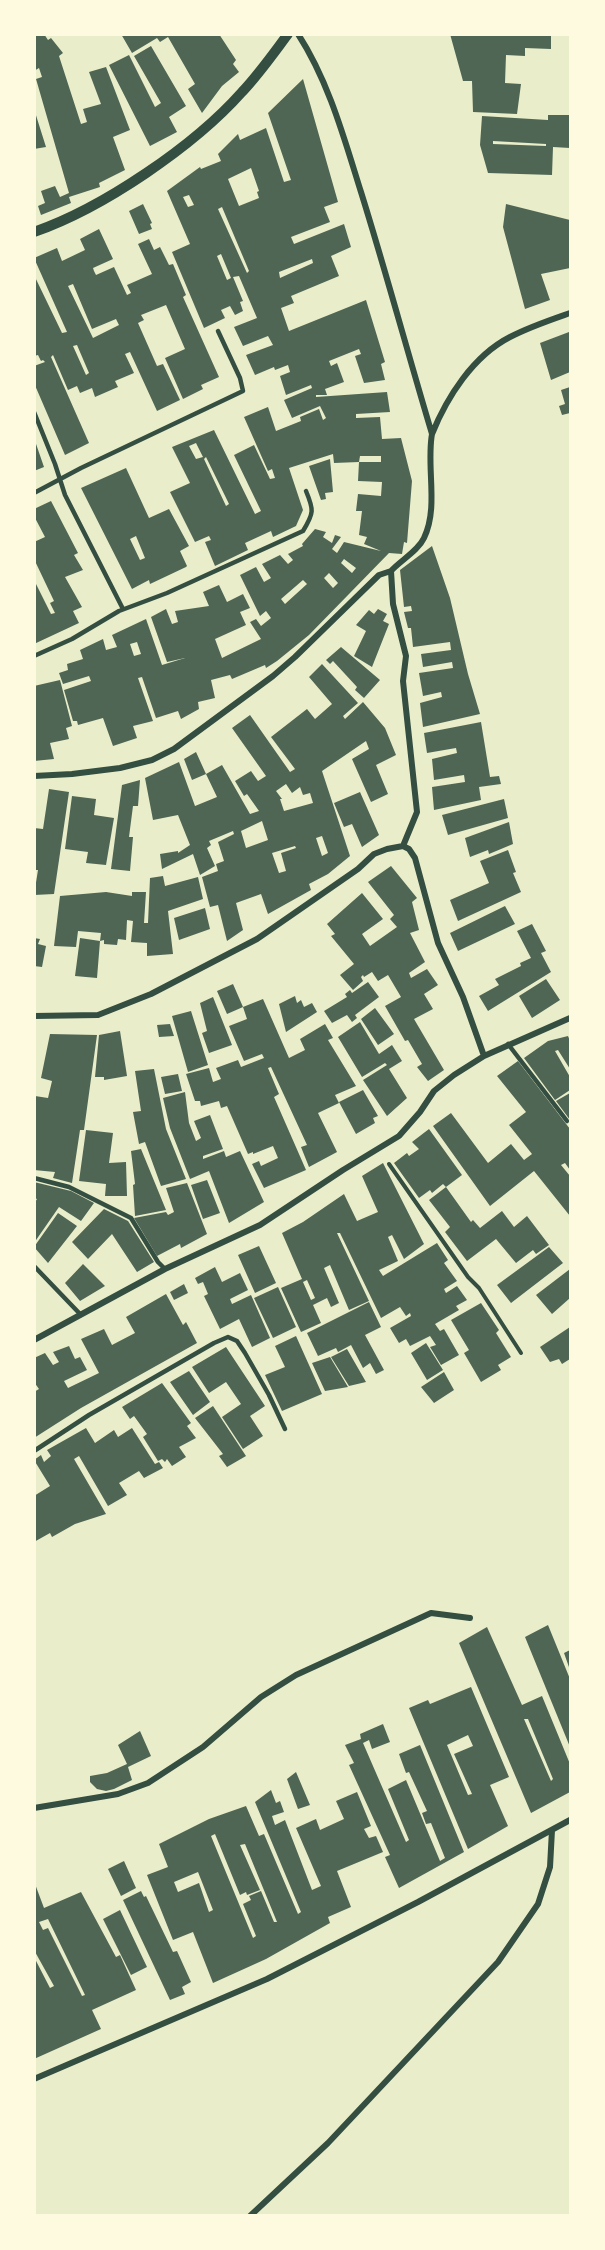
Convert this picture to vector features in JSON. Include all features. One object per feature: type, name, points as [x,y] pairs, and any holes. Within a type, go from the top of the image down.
[{"type":"street","points":[[34,232],[69,219],[119,190],[180,147],[212,122],[242,93],[288,34]]},
{"type":"street","points":[[298,34],[309,51],[338,121],[432,434]]},
{"type":"street","points":[[34,776],[120,768],[152,759],[174,749],[250,695],[295,657],[379,574],[391,572],[424,539],[431,507],[429,450],[432,434],[451,395],[486,356],[507,338],[570,313]]},
{"type":"street","points":[[391,572],[393,604],[406,656],[403,681],[417,812],[403,846]]},
{"type":"street","points":[[34,1016],[98,1015],[151,994],[257,939],[357,869],[374,854],[403,846],[409,849],[415,858],[438,943],[463,996],[484,1056]]},
{"type":"street","points":[[34,1340],[165,1269],[260,1225],[408,1128],[434,1091],[484,1056],[570,1018]]},
{"type":"street","points":[[34,1808],[118,1794],[148,1783],[203,1747],[261,1697],[296,1675],[430,1613],[470,1618]]},
{"type":"street","points":[[34,2079],[267,1978],[418,1902],[570,1820]]},
{"type":"street","points":[[250,2216],[328,2143],[498,1962],[538,1904],[550,1867],[552,1830]]},
{"type":"lane","points":[[34,493],[243,391],[240,378],[218,331]]},
{"type":"lane","points":[[34,412],[64,495],[123,609]]},
{"type":"lane","points":[[34,656],[72,639],[123,609],[178,589],[303,531],[311,517],[312,507],[306,491]]},
{"type":"lane","points":[[508,1044],[567,1121]]},
{"type":"lane","points":[[34,1178],[69,1187],[130,1218],[156,1261],[165,1269]]},
{"type":"lane","points":[[34,1266],[81,1315]]},
{"type":"lane","points":[[34,1450],[107,1404],[228,1337],[237,1341],[245,1353],[285,1429]]},
{"type":"path","points":[[383,1146],[387,1162],[468,1277],[479,1288],[521,1353]]},
{"type":"building","points":[[34,34],[44,34],[48,40],[51,38],[63,53],[59,56],[81,124],[87,122],[83,109],[101,104],[89,72],[106,67],[130,130],[113,137],[125,170],[99,183],[100,187],[69,197],[71,203],[41,215],[38,206],[45,203],[41,191],[55,186],[60,197],[69,193],[36,79],[42,77],[39,68],[34,71]]},
{"type":"building","points":[[121,34],[219,34],[236,60],[233,64],[239,72],[222,86],[202,113],[188,89],[195,84],[168,37],[160,42],[157,38],[132,53]]},
{"type":"building","points":[[450,34],[551,34],[551,49],[525,48],[525,56],[506,55],[505,83],[521,84],[517,114],[473,112],[472,81],[463,81]]},
{"type":"building","points":[[151,46],[186,106],[169,117],[177,132],[150,146],[109,65],[129,55],[155,107],[161,103],[134,56]]},
{"type":"building","points":[[303,79],[338,202],[324,207],[330,222],[291,237],[294,244],[344,224],[351,247],[331,256],[339,276],[291,296],[294,303],[281,308],[289,331],[366,300],[385,362],[381,364],[385,380],[364,383],[355,356],[361,354],[359,349],[329,361],[331,366],[337,363],[344,382],[325,389],[327,395],[316,395],[316,397],[387,392],[390,412],[356,414],[356,418],[380,417],[382,439],[401,438],[412,481],[407,543],[404,542],[402,554],[389,553],[309,635],[277,661],[266,668],[265,665],[232,679],[230,675],[211,680],[215,698],[198,702],[199,709],[181,719],[178,711],[156,718],[142,677],[138,678],[153,721],[133,726],[137,738],[113,746],[103,718],[78,725],[77,721],[73,721],[64,690],[91,681],[89,676],[63,684],[59,673],[68,670],[67,664],[83,659],[80,650],[103,639],[106,650],[117,647],[112,635],[146,619],[162,665],[185,658],[167,662],[151,617],[166,609],[172,624],[178,622],[175,611],[209,606],[203,592],[219,585],[227,602],[243,594],[250,608],[240,612],[246,625],[215,639],[222,658],[261,639],[250,622],[256,619],[261,626],[271,618],[266,611],[260,616],[240,575],[256,567],[264,582],[271,578],[262,564],[280,555],[288,564],[293,560],[288,554],[303,546],[302,544],[315,529],[326,532],[323,537],[332,543],[335,535],[341,537],[332,549],[337,553],[344,542],[381,551],[364,544],[367,537],[359,535],[362,511],[356,511],[358,494],[381,496],[382,482],[358,481],[359,462],[334,463],[333,454],[289,468],[303,510],[296,526],[273,537],[271,531],[245,543],[248,550],[215,566],[205,542],[211,540],[209,536],[195,542],[170,492],[190,483],[172,447],[214,430],[255,514],[261,511],[234,455],[254,445],[270,479],[275,478],[272,469],[268,471],[244,417],[268,407],[276,431],[301,421],[300,417],[319,409],[323,420],[326,418],[320,406],[292,418],[284,400],[312,388],[311,385],[286,395],[280,376],[290,372],[288,365],[275,370],[274,367],[255,375],[246,355],[273,345],[268,336],[243,346],[234,327],[257,318],[239,276],[233,277],[243,301],[240,302],[243,311],[235,315],[230,306],[221,310],[225,318],[204,328],[172,252],[190,244],[167,191],[200,167],[201,169],[221,161],[218,154],[238,134],[240,140],[266,128],[284,182],[291,180],[268,113]],"holes":[[[251,168],[259,191],[257,192],[259,198],[239,206],[228,179]],[[189,195],[194,205],[188,207],[183,197]],[[222,207],[249,271],[247,273],[218,209]],[[221,254],[231,278],[227,280],[217,256]],[[312,259],[313,263],[280,278],[279,272]],[[196,443],[203,457],[196,459],[189,446]],[[360,456],[381,456],[381,462],[359,462]],[[206,457],[229,504],[226,506],[204,459]],[[344,559],[356,568],[352,573],[341,563]],[[329,573],[338,583],[333,588],[324,578]],[[303,580],[307,584],[285,604],[281,599]],[[137,642],[141,654],[134,656],[130,644]]]},
{"type":"building","points":[[34,109],[46,147],[34,149]]},
{"type":"building","points":[[548,115],[570,115],[570,148],[553,147],[552,175],[488,173],[480,145],[482,116],[548,120]],"holes":[[[493,141],[546,144],[546,146],[493,144]]]},
{"type":"building","points":[[143,204],[152,223],[150,224],[152,229],[139,234],[129,211]]},
{"type":"building","points":[[506,204],[570,220],[570,268],[541,274],[550,300],[525,309],[503,227]]},
{"type":"building","points":[[99,229],[113,259],[93,268],[94,271],[96,275],[114,267],[127,295],[131,293],[127,285],[152,274],[138,244],[149,239],[154,250],[160,247],[169,265],[173,264],[186,295],[183,297],[219,377],[201,385],[203,389],[183,399],[165,358],[185,349],[166,305],[141,315],[144,320],[138,323],[157,366],[163,364],[180,400],[157,411],[130,352],[125,354],[134,373],[115,381],[118,387],[95,397],[92,388],[80,393],[77,386],[68,390],[53,355],[51,357],[89,443],[65,455],[34,383],[34,366],[45,362],[41,361],[38,355],[34,356],[34,275],[62,333],[67,332],[34,258],[57,248],[62,261],[85,250],[80,239]],"holes":[[[73,284],[92,329],[116,319],[119,325],[93,338],[68,286]],[[77,345],[89,373],[86,375],[73,346]]]},
{"type":"building","points":[[569,332],[570,372],[551,380],[540,343]]},
{"type":"building","points":[[570,387],[570,413],[562,415],[559,406],[565,404],[561,390]]},
{"type":"building","points":[[34,442],[44,467],[34,471]]},
{"type":"building","points":[[330,459],[333,492],[325,493],[326,499],[321,500],[309,466]]},
{"type":"building","points":[[126,468],[149,518],[169,509],[189,546],[180,551],[187,566],[150,584],[149,580],[132,589],[81,488]],"holes":[[[136,536],[145,558],[140,560],[130,539]]]},
{"type":"building","points":[[51,501],[78,553],[74,555],[83,570],[65,577],[82,607],[73,611],[79,623],[34,644],[34,580],[51,614],[55,613],[50,603],[54,601],[34,559],[34,542],[45,537],[34,516],[34,509]]},
{"type":"building","points":[[432,546],[450,598],[480,714],[423,727],[420,703],[442,697],[441,692],[423,696],[419,673],[453,668],[452,662],[423,667],[421,654],[451,650],[450,642],[413,647],[411,628],[408,628],[404,612],[412,611],[411,606],[404,607],[400,570]]},
{"type":"building","points":[[378,609],[387,614],[383,621],[389,624],[372,667],[354,656],[366,631],[356,625],[369,610],[374,614]]},
{"type":"building","points":[[341,647],[380,680],[364,698],[333,661],[330,664],[326,660]]},
{"type":"building","points":[[322,664],[358,703],[343,716],[345,719],[363,702],[385,728],[396,755],[376,765],[388,794],[371,802],[352,759],[369,749],[366,741],[322,771],[350,856],[328,874],[309,884],[311,890],[268,914],[261,894],[236,903],[243,930],[227,941],[218,905],[210,907],[202,877],[218,871],[216,864],[224,861],[218,842],[234,834],[233,831],[209,841],[211,845],[207,848],[215,866],[200,875],[193,854],[162,869],[160,854],[178,851],[178,853],[190,845],[178,815],[153,820],[145,778],[179,762],[195,806],[217,797],[206,774],[222,765],[250,814],[259,811],[247,794],[244,796],[235,781],[251,771],[258,781],[266,776],[232,728],[250,715],[290,772],[295,769],[271,737],[307,709],[315,719],[332,704],[309,677]],"holes":[[[286,784],[292,793],[300,787],[303,795],[310,793],[313,803],[284,811],[280,799],[282,799],[276,791]],[[262,821],[268,840],[246,848],[241,831]],[[322,836],[328,853],[322,856],[316,838]],[[295,846],[296,848],[281,853],[286,871],[279,873],[272,853]]]},
{"type":"building","points":[[60,680],[72,726],[66,728],[69,739],[50,743],[54,759],[34,761],[34,686]]},
{"type":"building","points":[[481,722],[490,777],[499,776],[501,784],[479,787],[481,800],[434,810],[432,787],[465,782],[464,775],[434,780],[432,759],[457,753],[456,748],[427,753],[424,733]]},
{"type":"building","points":[[196,752],[206,774],[192,780],[184,759]]},
{"type":"building","points":[[140,780],[138,806],[133,806],[129,837],[133,837],[130,871],[111,869],[122,785]]},
{"type":"building","points":[[49,789],[69,792],[54,894],[34,895],[38,870],[34,870],[34,828],[43,829]]},
{"type":"building","points":[[360,792],[379,835],[362,847],[352,824],[344,827],[334,803]]},
{"type":"building","points":[[72,796],[96,799],[94,815],[114,818],[106,865],[86,863],[88,852],[65,849]]},
{"type":"building","points":[[504,799],[508,818],[448,835],[442,815]]},
{"type":"building","points":[[509,822],[513,844],[489,854],[488,850],[470,857],[465,838]]},
{"type":"building","points":[[508,850],[516,872],[513,873],[521,892],[458,921],[450,900],[489,883],[480,861]]},
{"type":"building","points":[[391,866],[417,898],[412,902],[419,930],[410,933],[425,962],[409,973],[411,978],[427,969],[438,985],[424,994],[433,1009],[414,1019],[444,1070],[428,1081],[417,1067],[422,1064],[408,1040],[405,1041],[385,1006],[401,997],[388,975],[378,981],[372,972],[364,977],[363,975],[361,977],[363,981],[353,990],[340,975],[354,964],[331,936],[335,934],[327,924],[362,893],[383,919],[362,934],[370,946],[397,927],[390,919],[394,915],[368,882]]},
{"type":"building","points":[[163,876],[165,886],[198,877],[203,899],[168,911],[173,954],[147,956],[147,943],[131,942],[133,921],[127,920],[126,940],[118,939],[117,945],[104,944],[104,940],[100,941],[101,933],[78,931],[76,947],[54,946],[60,896],[106,892],[132,896],[132,892],[146,892],[144,923],[148,923],[150,878]]},
{"type":"building","points":[[505,906],[515,924],[458,951],[450,933]]},
{"type":"building","points":[[205,908],[210,929],[179,940],[174,918]]},
{"type":"building","points":[[532,924],[546,951],[541,953],[551,972],[488,1011],[479,996],[499,985],[495,979],[521,966],[520,963],[531,958],[517,931]]},
{"type":"building","points":[[34,938],[40,939],[38,944],[46,946],[42,967],[34,966]]},
{"type":"building","points":[[80,938],[100,941],[97,978],[75,976]]},
{"type":"building","points":[[546,979],[560,1000],[532,1018],[519,996]]},
{"type":"building","points":[[368,982],[379,997],[355,1015],[357,1018],[352,1022],[347,1015],[332,1023],[324,1011],[347,997],[345,994],[350,990],[352,993]]},
{"type":"building","points":[[233,984],[243,1007],[227,1014],[217,991]]},
{"type":"building","points":[[295,996],[297,1003],[301,1000],[304,1007],[312,1003],[317,1012],[286,1032],[279,1004]]},
{"type":"building","points":[[213,997],[232,1045],[209,1053],[202,1033],[207,1031],[200,1003]]},
{"type":"building","points":[[263,999],[289,1058],[305,1050],[300,1039],[325,1024],[333,1038],[328,1040],[356,1086],[335,1095],[339,1103],[318,1113],[337,1152],[309,1167],[301,1147],[307,1145],[271,1067],[268,1068],[279,1094],[274,1097],[306,1170],[264,1188],[252,1164],[259,1161],[261,1166],[278,1158],[273,1146],[248,1154],[227,1106],[221,1108],[219,1101],[201,1106],[200,1101],[195,1101],[186,1074],[209,1068],[213,1082],[221,1079],[216,1068],[238,1060],[241,1067],[264,1058],[262,1054],[244,1061],[229,1026],[247,1019],[243,1007]]},
{"type":"building","points":[[375,1008],[394,1034],[378,1045],[361,1019]]},
{"type":"building","points":[[191,1011],[208,1065],[188,1072],[172,1016]]},
{"type":"building","points":[[360,1022],[379,1054],[392,1045],[402,1061],[389,1069],[407,1098],[387,1116],[363,1080],[387,1065],[385,1063],[362,1077],[338,1037]]},
{"type":"building","points":[[170,1024],[174,1036],[159,1037],[157,1025]]},
{"type":"building","points":[[120,1031],[127,1076],[104,1080],[104,1077],[95,1077],[99,1035]]},
{"type":"building","points":[[50,1034],[97,1035],[84,1130],[80,1130],[72,1183],[53,1178],[55,1172],[34,1170],[34,1100],[35,1096],[48,1098],[52,1081],[41,1078]]},
{"type":"building","points":[[568,1036],[570,1069],[558,1050],[555,1051],[570,1077],[570,1090],[555,1100],[524,1058],[548,1041]]},
{"type":"building","points":[[518,1061],[570,1129],[570,1170],[565,1163],[561,1165],[570,1176],[570,1216],[534,1171],[490,1206],[433,1126],[451,1113],[488,1163],[511,1144],[524,1160],[532,1154],[509,1125],[526,1112],[497,1076]]},
{"type":"building","points":[[154,1069],[166,1129],[186,1179],[161,1186],[145,1142],[139,1144],[133,1112],[141,1111],[135,1071]]},
{"type":"building","points":[[178,1074],[182,1091],[165,1094],[161,1077]]},
{"type":"building","points":[[363,1090],[378,1116],[373,1118],[375,1123],[356,1134],[339,1102]]},
{"type":"building","points":[[185,1092],[189,1123],[196,1141],[201,1138],[194,1121],[210,1115],[223,1149],[203,1156],[203,1159],[224,1151],[226,1157],[240,1151],[264,1202],[229,1223],[209,1171],[190,1179],[170,1128],[163,1098]]},
{"type":"building","points":[[570,1093],[570,1120],[556,1101]]},
{"type":"building","points":[[429,1129],[462,1175],[446,1187],[443,1184],[432,1193],[430,1190],[419,1198],[394,1163],[407,1153],[409,1156],[419,1149],[412,1142]]},
{"type":"building","points":[[86,1130],[113,1133],[109,1163],[126,1162],[127,1196],[105,1196],[106,1184],[79,1181]]},
{"type":"building","points":[[141,1149],[166,1210],[135,1216],[133,1185],[135,1184],[131,1151]]},
{"type":"building","points":[[383,1163],[424,1244],[404,1259],[392,1235],[388,1237],[398,1261],[379,1270],[383,1276],[437,1243],[448,1260],[444,1263],[457,1281],[444,1289],[446,1293],[457,1286],[467,1300],[456,1306],[459,1310],[435,1324],[440,1331],[444,1329],[459,1355],[441,1365],[430,1347],[436,1345],[430,1336],[410,1346],[406,1339],[399,1343],[390,1328],[411,1316],[410,1313],[406,1316],[400,1307],[381,1318],[340,1233],[337,1233],[369,1301],[349,1310],[330,1265],[324,1268],[339,1303],[331,1307],[327,1298],[313,1305],[321,1323],[301,1332],[281,1288],[302,1279],[282,1233],[303,1222],[344,1194],[357,1221],[378,1212],[362,1176]],"holes":[[[307,1280],[315,1298],[311,1300],[303,1282]]]},
{"type":"building","points":[[207,1180],[220,1213],[203,1219],[191,1185]]},
{"type":"building","points":[[34,1182],[71,1191],[94,1203],[81,1221],[59,1207],[34,1243],[34,1204],[37,1199],[34,1198]]},
{"type":"building","points":[[187,1183],[207,1234],[181,1248],[180,1244],[157,1256],[134,1218],[166,1212],[168,1215],[174,1212],[166,1188]]},
{"type":"building","points":[[446,1187],[471,1222],[473,1220],[480,1228],[502,1211],[514,1227],[527,1216],[549,1245],[536,1254],[533,1250],[516,1263],[496,1239],[467,1261],[445,1232],[450,1227],[429,1200]]},
{"type":"building","points":[[104,1209],[128,1221],[154,1262],[137,1272],[112,1234],[88,1259],[72,1242]]},
{"type":"building","points":[[58,1213],[77,1226],[48,1263],[34,1247]]},
{"type":"building","points":[[259,1246],[276,1283],[255,1293],[238,1255]]},
{"type":"building","points":[[549,1247],[563,1263],[511,1303],[497,1285]]},
{"type":"building","points":[[83,1264],[105,1286],[80,1301],[65,1283]]},
{"type":"building","points":[[215,1267],[222,1282],[240,1273],[248,1290],[230,1299],[232,1304],[251,1295],[270,1338],[252,1347],[239,1319],[220,1329],[204,1296],[208,1294],[203,1282],[198,1284],[195,1278]]},
{"type":"building","points":[[570,1269],[570,1298],[552,1314],[536,1295]]},
{"type":"building","points":[[184,1284],[188,1293],[174,1300],[170,1292]]},
{"type":"building","points":[[278,1287],[296,1327],[273,1338],[254,1298]]},
{"type":"building","points":[[166,1294],[183,1325],[186,1322],[197,1343],[81,1408],[34,1438],[34,1392],[39,1389],[34,1382],[34,1358],[45,1353],[53,1365],[59,1362],[53,1352],[69,1346],[75,1359],[80,1357],[87,1370],[64,1381],[68,1388],[99,1373],[81,1339],[104,1329],[112,1345],[135,1333],[126,1317]]},
{"type":"building","points":[[369,1302],[381,1327],[365,1335],[384,1370],[376,1374],[370,1363],[363,1368],[351,1345],[338,1352],[336,1348],[318,1356],[307,1333]]},
{"type":"building","points":[[481,1303],[499,1330],[496,1333],[511,1357],[498,1365],[501,1370],[481,1382],[464,1353],[469,1350],[451,1320]]},
{"type":"building","points":[[570,1327],[570,1359],[562,1364],[559,1359],[550,1362],[540,1347]]},
{"type":"building","points":[[296,1336],[322,1394],[282,1411],[265,1375],[285,1367],[275,1346]]},
{"type":"building","points":[[426,1343],[443,1370],[427,1380],[411,1353]]},
{"type":"building","points":[[226,1347],[265,1406],[250,1416],[263,1436],[243,1449],[222,1417],[241,1404],[226,1382],[209,1393],[192,1367]]},
{"type":"building","points":[[347,1349],[366,1382],[349,1386],[331,1357]]},
{"type":"building","points":[[330,1357],[348,1387],[325,1391],[312,1363]]},
{"type":"building","points":[[189,1371],[210,1402],[193,1415],[170,1382]]},
{"type":"building","points":[[444,1372],[454,1390],[434,1403],[421,1387]]},
{"type":"building","points":[[162,1383],[191,1423],[187,1426],[196,1438],[179,1447],[186,1457],[172,1466],[167,1459],[165,1462],[162,1459],[158,1461],[143,1437],[147,1434],[134,1416],[130,1419],[122,1407]]},
{"type":"building","points":[[213,1406],[246,1456],[227,1467],[219,1456],[223,1454],[195,1418]]},
{"type":"building","points":[[86,1428],[95,1443],[114,1430],[118,1437],[132,1428],[155,1464],[159,1462],[163,1468],[144,1478],[139,1471],[119,1483],[127,1495],[108,1506],[79,1456],[74,1459],[106,1514],[75,1524],[52,1537],[50,1533],[34,1542],[34,1496],[50,1486],[34,1460],[41,1455],[44,1462],[51,1456],[47,1450]]},
{"type":"building","points":[[548,1625],[570,1679],[570,1747],[525,1637]]},
{"type":"building","points":[[487,1627],[522,1705],[542,1696],[570,1764],[570,1792],[531,1813],[459,1643]],"holes":[[[524,1719],[528,1719],[553,1779],[551,1781]]]},
{"type":"building","points":[[570,1650],[570,1670],[564,1653]]},
{"type":"building","points":[[471,1687],[509,1777],[490,1785],[508,1826],[468,1849],[409,1708],[428,1700],[430,1704]],"holes":[[[468,1735],[473,1746],[454,1754],[472,1794],[468,1795],[447,1745]]]},
{"type":"building","points":[[383,1724],[390,1742],[372,1749],[369,1740],[363,1743],[406,1842],[409,1840],[388,1789],[406,1780],[440,1861],[445,1858],[431,1823],[426,1824],[422,1813],[427,1811],[409,1772],[406,1773],[399,1754],[420,1745],[464,1852],[399,1888],[385,1857],[390,1855],[349,1765],[354,1763],[345,1745],[361,1739],[360,1734]]},
{"type":"building","points":[[140,1731],[151,1756],[128,1767],[132,1780],[114,1789],[106,1791],[97,1789],[90,1782],[90,1776],[107,1773],[127,1764],[118,1745]]},
{"type":"building","points":[[296,1772],[310,1805],[298,1809],[287,1779]]},
{"type":"building","points":[[271,1790],[276,1803],[280,1801],[284,1812],[272,1816],[275,1825],[285,1820],[312,1890],[321,1886],[296,1828],[316,1819],[320,1830],[344,1819],[336,1801],[357,1792],[371,1826],[364,1829],[369,1838],[376,1836],[383,1852],[337,1871],[351,1907],[328,1917],[330,1923],[266,1959],[213,1983],[193,1932],[173,1940],[147,1875],[168,1867],[159,1844],[209,1819],[246,1806],[259,1836],[264,1834],[298,1914],[301,1912],[255,1802]],"holes":[[[215,1834],[240,1895],[260,1890],[240,1845],[245,1844],[277,1922],[274,1922],[261,1891],[249,1896],[251,1900],[243,1904],[256,1936],[253,1938],[211,1836]],[[198,1872],[213,1910],[209,1912],[199,1883],[178,1892],[174,1882]]]},
{"type":"building","points":[[124,1861],[136,1888],[121,1896],[108,1869]]},
{"type":"building","points":[[35,1884],[44,1908],[81,1892],[116,1957],[120,1955],[136,1990],[92,2010],[101,2029],[34,2059],[34,1957],[50,1988],[54,1986],[34,1950]],"holes":[[[48,1919],[85,1995],[82,1996],[48,1928],[43,1930],[39,1922]]]},
{"type":"building","points":[[141,1891],[144,1897],[146,1896],[173,1952],[177,1951],[191,1982],[182,1987],[185,1994],[170,2000],[123,1900]]},
{"type":"building","points":[[120,1910],[147,1967],[131,1975],[103,1919]]}]
